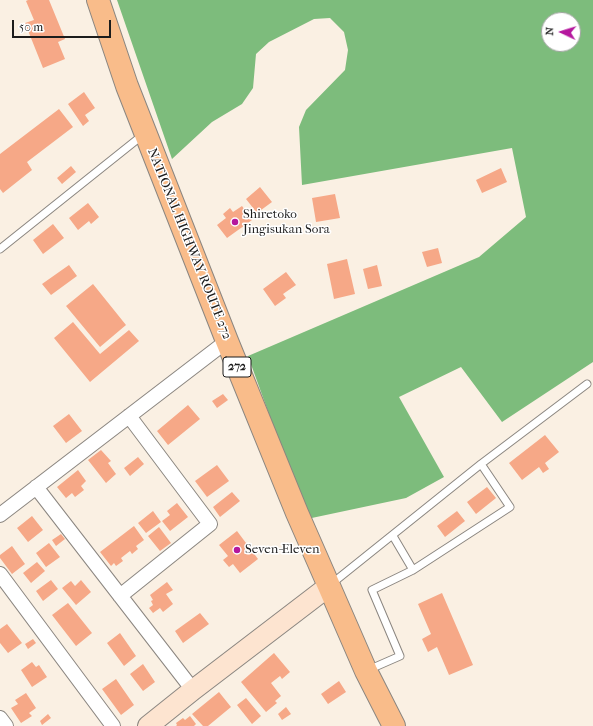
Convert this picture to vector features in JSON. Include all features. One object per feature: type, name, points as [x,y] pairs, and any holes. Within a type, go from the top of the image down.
[{"type":"highway","name":"NATIONAL HIGHWAY ROUTE 272","points":[[98,0],[145,134],[294,506],[366,671],[394,726]]},
{"type":"street","points":[[0,514],[227,341]]},
{"type":"street","points":[[120,596],[210,524],[129,416]]},
{"type":"street","points":[[36,487],[194,690]]},
{"type":"street","points":[[0,574],[113,726]]},
{"type":"street","points":[[148,726],[329,586]]},
{"type":"street","points":[[0,718],[6,726]]},
{"type":"lane","points":[[0,249],[145,134]]},
{"type":"lane","points":[[329,586],[481,464],[587,384]]},
{"type":"lane","points":[[366,671],[400,656],[372,590],[413,570],[510,507],[481,464]]},
{"type":"lane","points":[[393,536],[413,570]]},
{"type":"green space","points":[[117,0],[593,0],[593,362],[502,422],[461,367],[399,397],[444,477],[406,498],[307,519],[248,356],[479,257],[526,217],[512,148],[302,185],[299,127],[306,110],[345,70],[348,50],[344,32],[330,18],[314,19],[269,42],[256,54],[253,88],[242,104],[212,122],[172,159]]},
{"type":"building","points":[[49,0],[65,39],[58,42],[65,59],[43,68],[25,23],[34,20],[26,1]]},
{"type":"building","points":[[84,92],[95,108],[85,115],[89,121],[83,126],[68,104]]},
{"type":"building","points":[[59,109],[73,127],[27,162],[32,170],[3,193],[0,189],[0,154]]},
{"type":"building","points":[[71,166],[76,172],[62,184],[57,178]]},
{"type":"building","points":[[501,168],[507,182],[482,193],[476,180]]},
{"type":"building","points":[[260,187],[272,202],[257,213],[246,199]]},
{"type":"building","points":[[335,194],[340,218],[316,222],[312,198]]},
{"type":"building","points":[[88,203],[99,217],[91,224],[89,221],[78,230],[69,218]]},
{"type":"building","name":"Shiretoko Jingisukan Sora","points":[[242,206],[252,220],[227,238],[217,225],[226,218],[223,214],[230,208],[233,212]]},
{"type":"building","points":[[53,224],[64,238],[43,254],[33,240]]},
{"type":"building","points":[[438,248],[442,263],[427,267],[422,252]]},
{"type":"building","points":[[347,259],[355,294],[334,299],[327,264]]},
{"type":"building","points":[[69,265],[77,276],[51,295],[42,284]]},
{"type":"building","points":[[377,265],[382,286],[368,289],[363,269]]},
{"type":"building","points":[[286,272],[296,285],[283,294],[286,298],[275,306],[263,289]]},
{"type":"building","points":[[93,284],[126,325],[100,347],[66,306]]},
{"type":"building","points":[[73,322],[100,354],[129,330],[139,341],[90,382],[54,338]]},
{"type":"building","points":[[223,394],[228,400],[217,408],[212,401]]},
{"type":"building","points":[[188,405],[200,419],[168,445],[157,431]]},
{"type":"building","points":[[69,414],[82,431],[66,443],[53,426]]},
{"type":"building","points":[[545,435],[559,452],[545,463],[549,469],[543,473],[539,467],[522,480],[509,463]]},
{"type":"building","points":[[101,450],[111,461],[108,463],[116,474],[106,483],[88,460]]},
{"type":"building","points":[[138,457],[144,464],[130,476],[124,468]]},
{"type":"building","points":[[217,465],[229,481],[207,497],[195,481]]},
{"type":"building","points":[[78,470],[86,481],[81,486],[84,490],[75,497],[72,493],[66,498],[57,487]]},
{"type":"building","points":[[487,487],[496,498],[476,514],[467,502]]},
{"type":"building","points":[[232,492],[240,501],[220,517],[213,507]]},
{"type":"building","points":[[177,503],[188,517],[170,531],[162,521],[170,515],[167,511]]},
{"type":"building","points":[[153,511],[161,522],[146,533],[138,523]]},
{"type":"building","points":[[457,511],[465,521],[445,537],[437,526]]},
{"type":"building","points":[[32,516],[43,530],[28,542],[17,528]]},
{"type":"building","points":[[134,526],[144,540],[136,546],[138,549],[132,554],[130,551],[121,558],[123,561],[116,566],[114,563],[111,566],[100,552]]},
{"type":"building","points":[[159,527],[171,543],[160,551],[148,536]]},
{"type":"building","name":"Seven-Eleven","points":[[237,531],[258,559],[240,573],[233,564],[229,567],[223,560],[228,556],[219,545]]},
{"type":"building","points":[[61,534],[65,539],[56,546],[52,540]]},
{"type":"building","points":[[49,543],[60,557],[46,567],[36,553]]},
{"type":"building","points":[[12,546],[25,564],[12,574],[0,558],[0,555]]},
{"type":"building","points":[[37,562],[45,571],[31,583],[23,573]]},
{"type":"building","points":[[51,580],[58,589],[43,601],[36,591]]},
{"type":"building","points":[[81,580],[91,592],[76,605],[62,588],[71,581],[75,586]]},
{"type":"building","points":[[167,582],[173,590],[166,594],[173,604],[163,612],[160,608],[153,613],[149,608],[153,605],[151,601],[153,600],[150,595]]},
{"type":"building","points":[[442,593],[473,665],[449,675],[437,647],[428,652],[422,639],[431,634],[418,604]]},
{"type":"building","points":[[68,603],[92,633],[76,646],[52,615]]},
{"type":"building","points":[[200,613],[209,624],[183,643],[175,631]]},
{"type":"building","points":[[7,624],[22,643],[8,653],[0,643],[0,629]]},
{"type":"building","points":[[120,633],[136,656],[124,666],[107,643]]},
{"type":"building","points":[[33,639],[36,643],[28,649],[25,644]]},
{"type":"building","points":[[274,653],[290,672],[282,679],[280,676],[271,683],[281,696],[275,701],[277,703],[266,712],[241,682]]},
{"type":"building","points":[[32,662],[36,667],[39,665],[47,677],[32,687],[21,670]]},
{"type":"building","points":[[143,664],[155,682],[143,691],[130,674]]},
{"type":"building","points":[[116,679],[134,705],[121,715],[102,689]]},
{"type":"building","points":[[339,681],[346,692],[328,704],[321,694]]},
{"type":"building","points":[[219,692],[231,707],[208,726],[203,726],[192,714]]},
{"type":"building","points":[[26,693],[36,708],[29,713],[32,716],[21,723],[11,708],[18,704],[15,700]]},
{"type":"building","points":[[246,698],[261,716],[252,724],[237,705]]},
{"type":"building","points":[[286,707],[291,714],[282,720],[278,714]]},
{"type":"building","points":[[48,714],[51,718],[42,725],[40,721]]},
{"type":"building","points":[[190,716],[196,724],[194,726],[176,726],[176,723],[183,718],[185,720]]},
{"type":"place","name":"Shiretoko Jingisukan Sora","points":[[235,222]]},
{"type":"place","name":"Seven-Eleven","points":[[237,550]]}]
